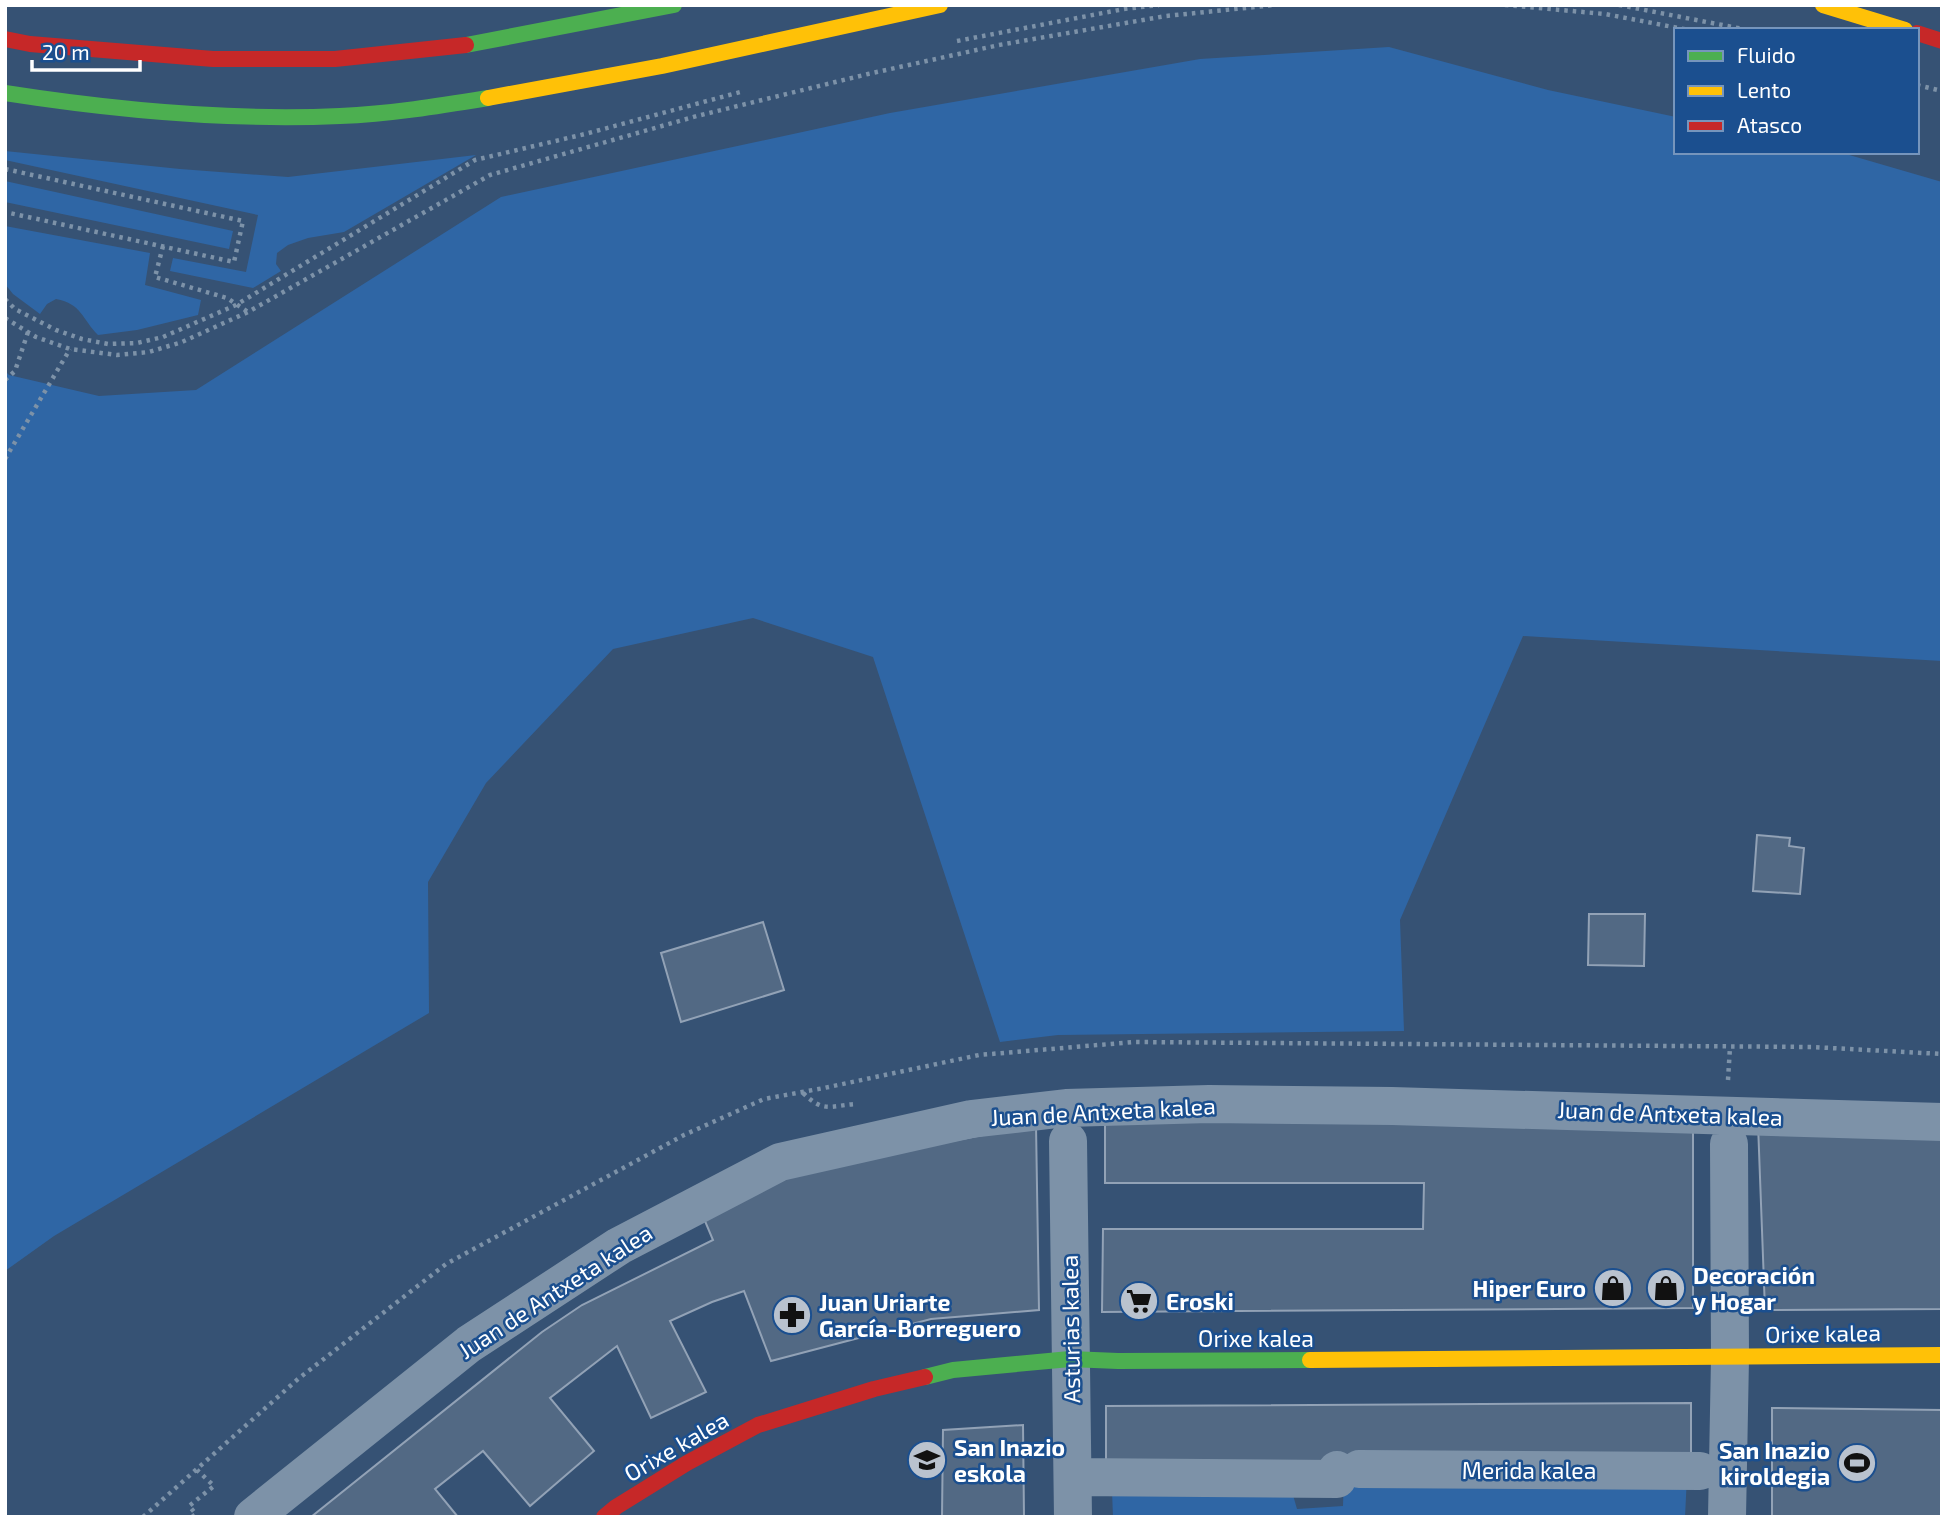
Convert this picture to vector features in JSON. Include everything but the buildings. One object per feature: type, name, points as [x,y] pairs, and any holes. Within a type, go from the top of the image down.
[{"type":"main road","points":[[5,39],[30,44],[213,59],[335,60],[454,47],[674,5]]},
{"type":"main road","points":[[5,93],[91,106],[214,116],[343,116],[450,104],[633,74],[940,5]]},
{"type":"main road","points":[[1824,5],[1899,28]]},
{"type":"main road","points":[[1919,34],[1942,41]]},
{"type":"main road","name":"Orixe kalea","points":[[604,1517],[687,1463],[758,1425],[874,1389],[953,1370],[1070,1359],[1132,1361],[1942,1355]]},
{"type":"street","name":"Juan de Antxeta kalea","points":[[253,1517],[469,1344],[619,1245],[780,1162],[971,1119],[1066,1108],[1209,1104],[1392,1106],[1942,1122]]},
{"type":"street","name":"Asturias kalea","points":[[1068,1141],[1073,1517]]},
{"type":"street","points":[[1727,1517],[1730,1144]]},
{"type":"street","name":"Merida kalea","points":[[1073,1477],[1337,1479],[1348,1470],[1700,1471]]},
{"type":"path","points":[[949,42],[1124,9],[1159,5]]},
{"type":"path","points":[[5,318],[36,337],[70,349],[117,355],[149,352],[183,342],[248,312],[490,175],[696,116],[999,45],[1166,16],[1275,5]]},
{"type":"path","points":[[1505,5],[1605,14],[1678,28]]},
{"type":"path","points":[[1619,5],[1738,28]]},
{"type":"path","points":[[1919,85],[1942,91]]},
{"type":"path","points":[[5,299],[16,309],[56,330],[82,339],[108,344],[136,343],[163,337],[236,305],[475,160],[585,134],[754,88]]},
{"type":"path","points":[[5,169],[243,221],[234,262],[5,212]]},
{"type":"path","points":[[163,246],[155,277],[227,298],[248,312]]},
{"type":"path","points":[[5,380],[15,371],[28,332]]},
{"type":"path","points":[[5,459],[70,349]]},
{"type":"path","points":[[192,1517],[196,1514],[189,1506],[214,1486],[197,1470]]},
{"type":"shaded area","points":[[1389,47],[1548,90],[1674,117],[1674,154],[1846,154],[1942,182],[1942,661],[1523,636],[1400,920],[1404,1031],[1058,1035],[1000,1042],[873,657],[753,618],[613,649],[486,783],[428,882],[429,1013],[54,1236],[5,1271],[5,371],[9,375],[99,396],[196,390],[501,197],[890,113],[1200,59]]},
{"type":"shaded area","points":[[5,151],[288,177],[476,155],[344,232],[308,238],[288,245],[277,253],[276,264],[281,271],[253,288],[170,271],[173,258],[246,272],[258,215],[5,160]]},
{"type":"shaded area","points":[[5,181],[233,231],[229,249],[5,202]]},
{"type":"shaded area","points":[[5,226],[150,253],[145,285],[201,300],[198,315],[137,330],[98,335],[76,308],[65,301],[56,299],[47,304],[40,314],[13,294],[5,284]]},
{"type":"shaded area","points":[[1344,1475],[1687,1476],[1685,1517],[1113,1517],[1112,1491],[1293,1495],[1297,1509],[1343,1506]]},
{"type":"traffic: fast","points":[[466,45],[674,5]]},
{"type":"traffic: fast","points":[[5,93],[130,109],[256,117],[377,113],[488,98]]},
{"type":"traffic: fast","points":[[925,1377],[953,1370],[1070,1359],[1310,1360]]},
{"type":"traffic: slow","points":[[488,98],[662,66],[940,5]]},
{"type":"traffic: slow","points":[[1823,5],[1898,28]]},
{"type":"traffic: slow","points":[[1310,1360],[1942,1355]]},
{"type":"traffic: jam","points":[[1919,34],[1942,41]]},
{"type":"traffic: jam","points":[[5,39],[30,44],[213,59],[335,59],[466,45]]},
{"type":"traffic: jam","points":[[604,1517],[687,1463],[758,1425],[874,1389],[925,1377]]},
{"type":"place","name":"Hiper Euro","points":[[1613,1288]]},
{"type":"place","name":"Decoración y Hogar","points":[[1666,1288]]},
{"type":"place","name":"Eroski","points":[[1139,1301]]},
{"type":"place","name":"Juan Uriarte García-Borreguero","points":[[792,1315]]},
{"type":"place","name":"San Inazio eskola","points":[[927,1460]]},
{"type":"place","name":"San Inazio kiroldegia","points":[[1857,1463]]}]
